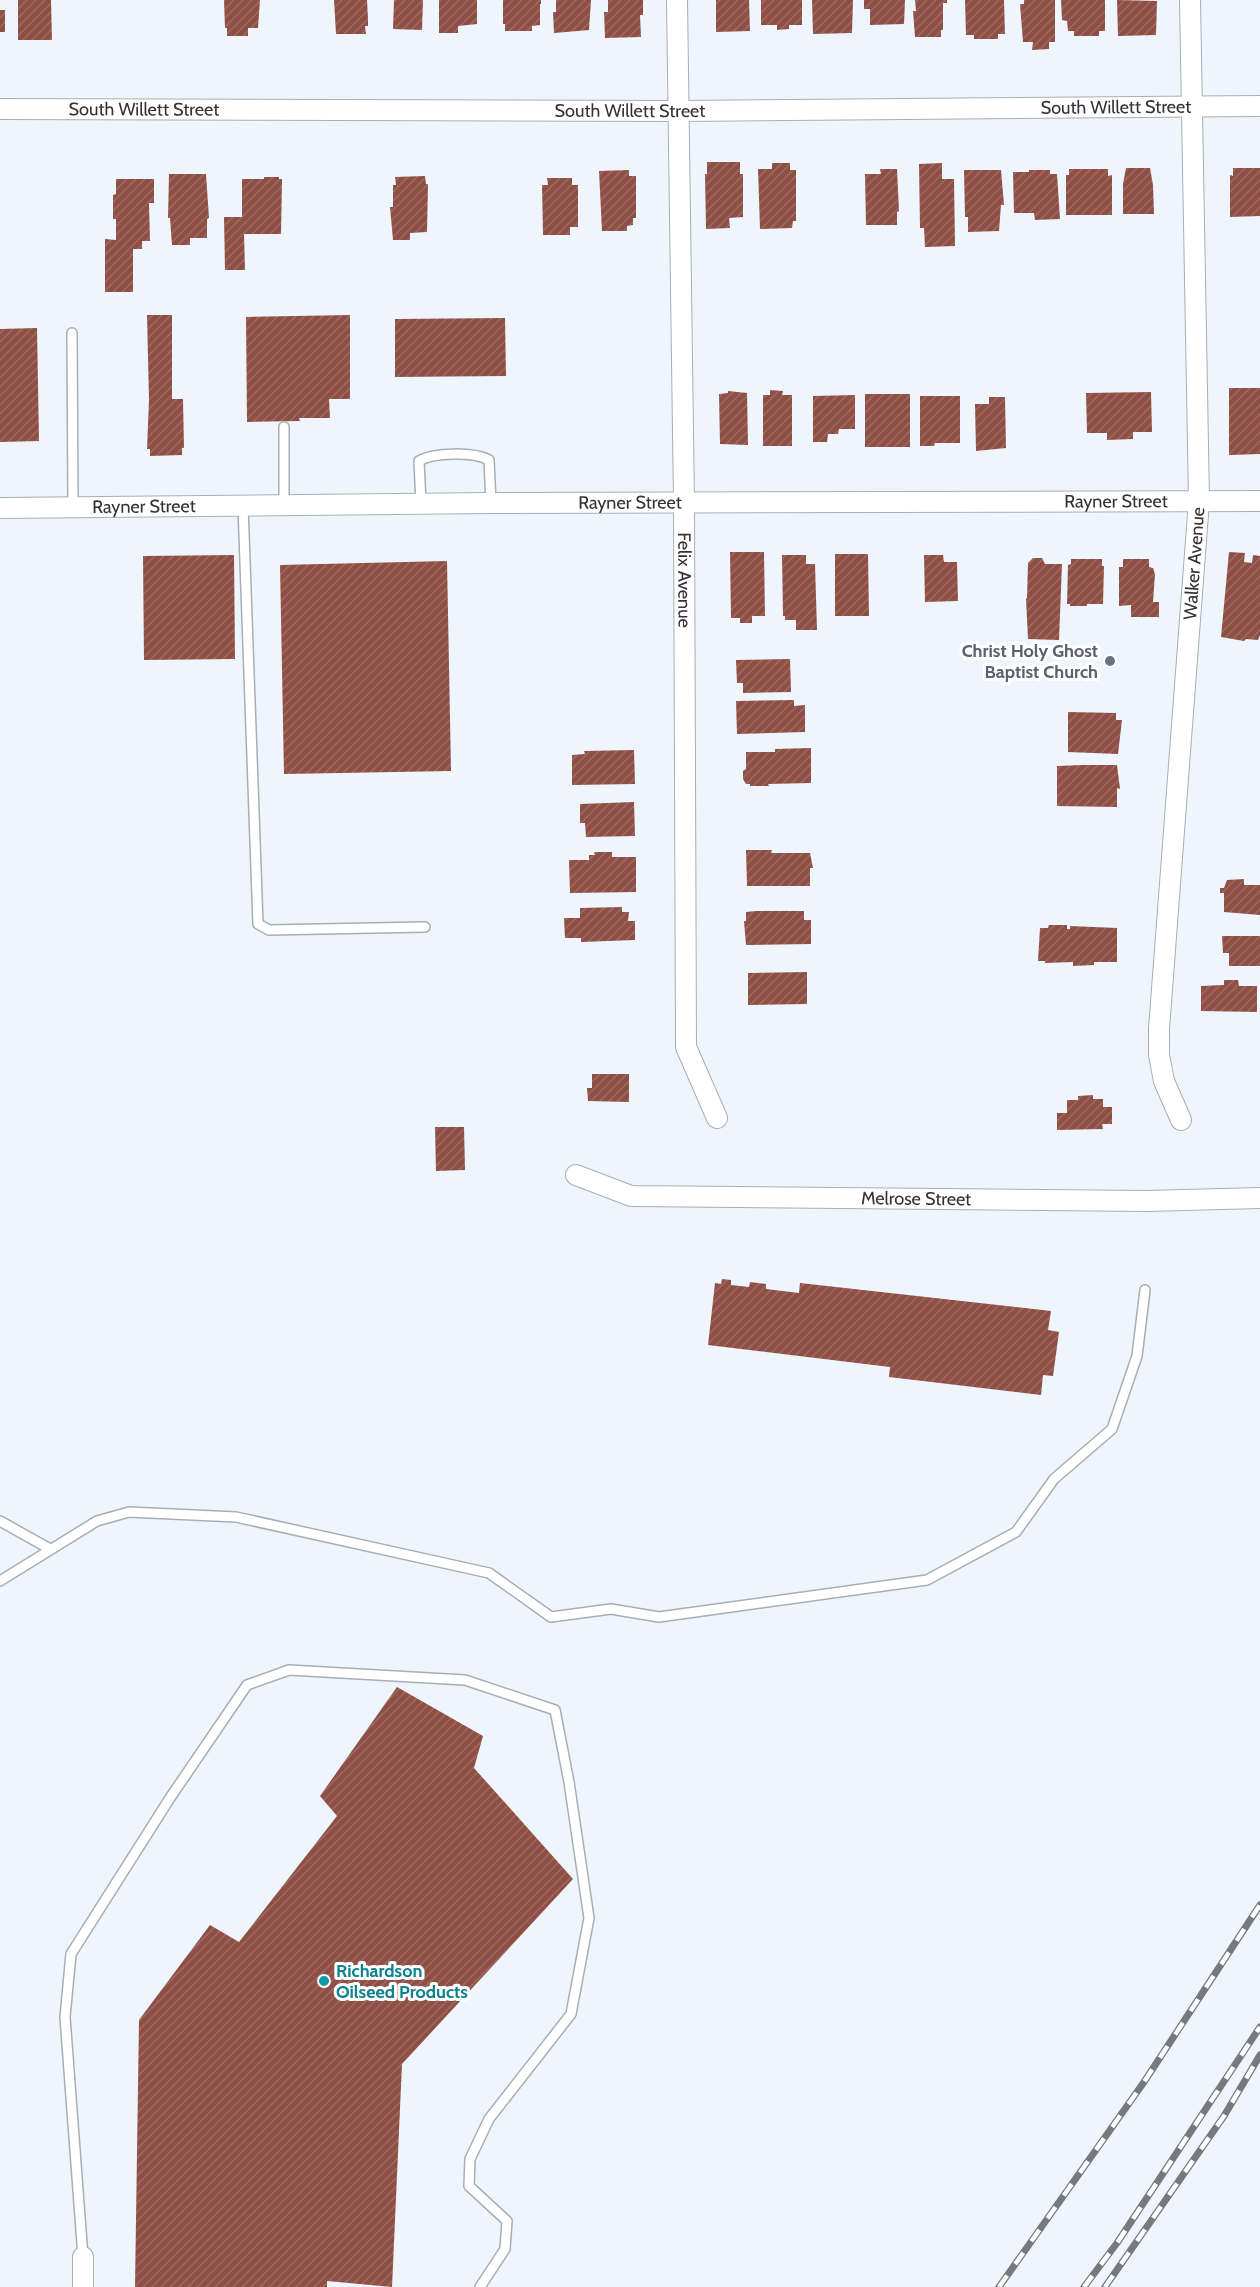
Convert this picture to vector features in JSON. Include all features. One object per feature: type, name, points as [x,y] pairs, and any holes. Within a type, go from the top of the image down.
[{"type":"street","name":"Felix Avenue","points":[[677,0],[684,503],[686,1047],[717,1118]]},
{"type":"street","name":"Walker Avenue","points":[[1181,1120],[1164,1081],[1159,1055],[1159,1029],[1199,501],[1190,0]]},
{"type":"street","name":"South Willett Street","points":[[0,109],[679,111],[1260,106]]},
{"type":"street","name":"Rayner Street","points":[[0,508],[491,503],[1260,501]]},
{"type":"street","name":"Melrose Street","points":[[576,1175],[631,1196],[1135,1201],[1260,1198]]},
{"type":"street","points":[[83,2257],[83,2287]]},
{"type":"lane","points":[[72,333],[73,508]]},
{"type":"lane","points":[[284,428],[284,506]]},
{"type":"lane","points":[[421,504],[419,461],[428,456],[479,454],[489,460],[491,503]]},
{"type":"lane","points":[[243,506],[258,924],[269,930],[425,927]]},
{"type":"lane","points":[[0,1581],[97,1521],[129,1512],[236,1517],[489,1573],[551,1617],[611,1609],[659,1617],[927,1580],[1016,1532],[1054,1479],[1112,1429],[1137,1356],[1145,1290]]},
{"type":"lane","points":[[0,1521],[50,1549]]},
{"type":"lane","points":[[83,2257],[65,2017],[71,1953],[170,1798],[247,1685],[289,1670],[465,1680],[555,1710],[569,1782],[589,1918],[571,2014],[489,2119],[470,2159],[469,2186],[507,2221],[505,2249],[480,2287]]},
{"type":"building","points":[[18,0],[51,0],[52,40],[18,40]]},
{"type":"building","points":[[224,0],[260,0],[258,28],[248,28],[248,36],[227,36]]},
{"type":"building","points":[[334,0],[367,0],[366,34],[336,34]]},
{"type":"building","points":[[394,0],[423,0],[422,30],[393,29]]},
{"type":"building","points":[[439,0],[477,0],[477,24],[458,26],[458,33],[439,33]]},
{"type":"building","points":[[503,0],[541,0],[540,25],[532,26],[532,31],[505,31]]},
{"type":"building","points":[[556,0],[591,0],[589,30],[554,33],[553,12],[556,12]]},
{"type":"building","points":[[608,0],[643,0],[643,15],[640,15],[641,37],[605,38],[604,12],[608,12]]},
{"type":"building","points":[[716,0],[749,0],[750,31],[716,32]]},
{"type":"building","points":[[761,0],[802,0],[802,25],[789,25],[789,29],[777,30],[777,25],[761,25]]},
{"type":"building","points":[[812,0],[853,0],[852,33],[813,34]]},
{"type":"building","points":[[864,0],[905,0],[904,24],[870,25],[870,9],[864,9]]},
{"type":"building","points":[[915,0],[947,0],[947,3],[943,3],[941,37],[915,37],[913,11],[916,11]]},
{"type":"building","points":[[965,0],[1004,0],[1005,34],[998,34],[998,39],[974,39],[974,35],[966,35]]},
{"type":"building","points":[[1024,0],[1055,0],[1055,42],[1049,42],[1049,49],[1032,50],[1033,42],[1023,42],[1020,4],[1024,4]]},
{"type":"building","points":[[1061,0],[1105,0],[1105,31],[1099,31],[1099,36],[1074,36],[1074,31],[1068,31],[1067,21],[1062,20]]},
{"type":"building","points":[[1117,0],[1157,1],[1156,35],[1118,36]]},
{"type":"building","points":[[0,10],[5,10],[5,32],[0,32]]},
{"type":"building","points":[[707,162],[740,162],[740,174],[743,174],[743,217],[729,218],[730,228],[706,229],[705,174],[707,174]]},
{"type":"building","points":[[772,163],[790,163],[790,170],[796,170],[796,221],[793,221],[792,228],[760,229],[758,169],[772,169]]},
{"type":"building","points":[[942,163],[942,179],[954,179],[955,246],[925,247],[924,228],[920,228],[919,164]]},
{"type":"building","points":[[1126,168],[1150,168],[1154,214],[1123,214],[1123,184]]},
{"type":"building","points":[[1233,168],[1260,168],[1260,216],[1230,217],[1230,175],[1233,176]]},
{"type":"building","points":[[880,169],[897,169],[899,211],[897,212],[897,225],[866,225],[865,174],[881,174]]},
{"type":"building","points":[[1069,169],[1108,169],[1108,176],[1112,175],[1112,215],[1066,215],[1066,175],[1069,175]]},
{"type":"building","points":[[629,170],[629,176],[636,176],[636,218],[633,218],[633,225],[627,226],[627,231],[602,231],[599,171]]},
{"type":"building","points":[[964,170],[1001,170],[1004,205],[1001,205],[999,231],[968,232],[968,217],[965,217]]},
{"type":"building","points":[[1029,170],[1050,170],[1050,174],[1057,174],[1060,219],[1035,220],[1034,213],[1014,213],[1013,172],[1029,172]]},
{"type":"building","points":[[169,174],[206,174],[209,218],[207,219],[207,238],[190,238],[190,245],[172,245],[170,218],[168,218]]},
{"type":"building","points":[[425,176],[426,184],[428,184],[427,232],[410,233],[410,240],[393,240],[390,207],[393,207],[395,177]]},
{"type":"building","points":[[264,177],[282,179],[281,234],[244,234],[245,270],[225,270],[224,217],[242,217],[242,179],[264,179]]},
{"type":"building","points":[[547,178],[572,178],[572,185],[578,185],[578,227],[570,227],[570,235],[543,235],[542,185],[548,185]]},
{"type":"building","points":[[116,179],[154,179],[154,203],[149,203],[150,241],[142,241],[142,249],[133,249],[133,292],[105,292],[105,239],[116,240],[113,195],[116,194]]},
{"type":"building","points":[[147,315],[172,315],[172,399],[183,399],[184,448],[182,448],[182,455],[150,456],[150,449],[147,449],[149,400]]},
{"type":"building","points":[[350,315],[350,399],[329,399],[330,418],[247,422],[246,317]]},
{"type":"building","points":[[505,318],[506,376],[395,377],[395,319]]},
{"type":"building","points":[[37,328],[39,441],[0,442],[0,329]]},
{"type":"building","points":[[1229,388],[1260,388],[1260,454],[1229,455]]},
{"type":"building","points":[[770,390],[783,391],[782,395],[792,395],[792,446],[763,446],[763,395],[770,395]]},
{"type":"building","points":[[728,391],[747,393],[748,445],[720,444],[719,394],[728,393]]},
{"type":"building","points":[[1151,392],[1152,432],[1133,432],[1133,439],[1107,440],[1107,433],[1087,433],[1086,393]]},
{"type":"building","points":[[865,394],[910,394],[910,447],[865,447]]},
{"type":"building","points":[[855,395],[855,429],[839,429],[838,434],[828,434],[827,442],[813,442],[813,396]]},
{"type":"building","points":[[920,396],[960,396],[960,443],[935,443],[934,446],[920,446]]},
{"type":"building","points":[[989,397],[1005,397],[1006,448],[976,451],[975,404],[989,404]]},
{"type":"building","points":[[730,552],[764,552],[765,616],[752,616],[752,623],[740,623],[740,618],[731,618]]},
{"type":"building","points":[[1229,552],[1245,553],[1244,562],[1252,563],[1253,555],[1260,556],[1260,635],[1258,640],[1246,639],[1244,641],[1221,637]]},
{"type":"building","points":[[835,554],[868,554],[869,616],[835,616]]},
{"type":"building","points":[[234,555],[235,659],[144,660],[143,556]]},
{"type":"building","points":[[782,555],[806,555],[806,564],[815,564],[817,630],[796,630],[796,620],[785,620],[783,616]]},
{"type":"building","points":[[924,555],[943,555],[944,562],[957,562],[958,601],[925,602]]},
{"type":"building","points":[[1033,558],[1042,558],[1045,564],[1062,564],[1059,640],[1028,639],[1026,599],[1028,563]]},
{"type":"building","points":[[1071,559],[1102,559],[1102,566],[1104,566],[1103,604],[1070,606],[1067,604],[1068,565],[1071,564]]},
{"type":"building","points":[[1123,559],[1149,559],[1149,567],[1153,568],[1155,574],[1153,602],[1159,602],[1159,617],[1131,617],[1131,605],[1119,606],[1119,567],[1123,567]]},
{"type":"building","points":[[447,561],[451,771],[284,774],[280,565]]},
{"type":"building","points":[[790,659],[791,692],[743,693],[743,683],[737,683],[736,660]]},
{"type":"building","points":[[794,700],[794,706],[805,705],[805,732],[737,734],[736,701]]},
{"type":"building","points":[[1068,712],[1116,713],[1116,720],[1122,720],[1118,754],[1068,752]]},
{"type":"building","points":[[811,748],[811,783],[750,786],[743,779],[743,771],[746,769],[746,752]]},
{"type":"building","points":[[634,750],[635,784],[572,785],[572,755],[585,754],[584,751]]},
{"type":"building","points":[[1117,765],[1120,789],[1117,788],[1117,807],[1057,806],[1057,766]]},
{"type":"building","points":[[634,802],[635,836],[586,837],[585,823],[580,823],[580,804]]},
{"type":"building","points":[[746,850],[772,850],[771,853],[810,853],[813,868],[810,868],[810,886],[747,886]]},
{"type":"building","points":[[594,852],[612,852],[612,857],[636,857],[636,892],[570,893],[569,860],[589,860],[589,855],[595,855]]},
{"type":"building","points":[[1244,879],[1244,885],[1260,885],[1260,915],[1224,912],[1224,893],[1220,893],[1220,888],[1224,888],[1227,880]]},
{"type":"building","points":[[622,907],[622,912],[629,912],[628,921],[635,921],[635,940],[581,942],[581,938],[565,938],[564,918],[580,918],[580,908]]},
{"type":"building","points":[[804,911],[804,920],[811,920],[811,944],[746,945],[744,921],[746,921],[746,912]]},
{"type":"building","points":[[1049,925],[1067,925],[1067,929],[1070,929],[1070,926],[1117,928],[1117,962],[1094,962],[1094,965],[1073,966],[1073,962],[1038,961],[1040,928],[1048,928]]},
{"type":"building","points":[[1222,936],[1260,936],[1260,966],[1229,966],[1229,953],[1223,953]]},
{"type":"building","points":[[807,972],[807,1004],[748,1005],[748,973]]},
{"type":"building","points":[[1224,980],[1238,980],[1239,986],[1257,986],[1257,1012],[1201,1011],[1201,986],[1224,985]]},
{"type":"building","points":[[592,1074],[629,1074],[629,1102],[588,1101],[587,1088],[592,1088]]},
{"type":"building","points":[[1093,1095],[1093,1099],[1103,1099],[1103,1107],[1112,1107],[1112,1124],[1102,1124],[1103,1129],[1057,1130],[1057,1113],[1067,1113],[1067,1100],[1078,1100],[1078,1096]]},
{"type":"building","points":[[435,1127],[464,1127],[465,1170],[436,1171]]},
{"type":"building","points":[[722,1279],[731,1280],[731,1285],[749,1287],[750,1282],[766,1284],[766,1289],[799,1293],[800,1283],[1051,1311],[1048,1330],[1059,1332],[1053,1376],[1043,1375],[1041,1395],[889,1377],[890,1367],[708,1345],[715,1283],[721,1284]]},
{"type":"building","name":"Richardson Oilseed Products","points":[[397,1687],[483,1736],[474,1768],[573,1879],[402,2064],[392,2287],[327,2281],[327,2287],[135,2287],[139,2020],[210,1925],[239,1942],[337,1816],[320,1796]]},
{"type":"railway","points":[[999,2287],[1144,2082],[1260,1905]]},
{"type":"railway","points":[[1084,2287],[1117,2243],[1260,2027]]},
{"type":"railway","points":[[1105,2287],[1224,2116],[1260,2055]]},
{"type":"place","name":"Christ Holy Ghost Baptist Church","points":[[1110,661]]},
{"type":"place","name":"Richardson Oilseed Products","points":[[324,1981]]}]
